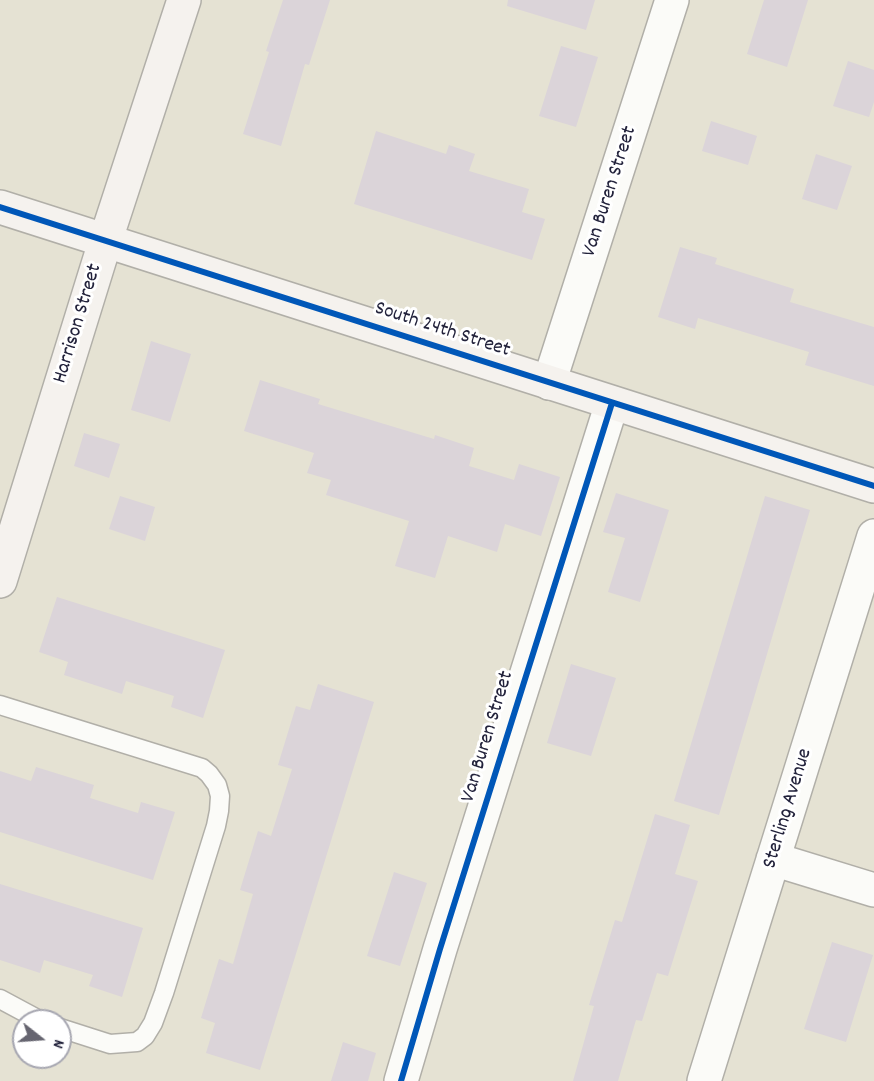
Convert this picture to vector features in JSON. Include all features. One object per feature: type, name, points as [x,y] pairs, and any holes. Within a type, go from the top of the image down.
[{"type":"street","name":"Harrison Street","points":[[0,580],[106,239],[184,0]]},
{"type":"street","name":"Van Buren Street","points":[[549,383],[672,0]]},
{"type":"street","name":"South 24th Street","points":[[0,207],[874,486]]},
{"type":"street","name":"Van Buren Street","points":[[401,1081],[447,926],[612,403]]},
{"type":"street","name":"Sterling Avenue","points":[[704,1081],[874,536]]},
{"type":"street","points":[[773,859],[874,890]]},
{"type":"lane","points":[[0,705],[202,768],[217,785],[220,796],[216,826],[164,993],[153,1023],[145,1036],[136,1042],[110,1044],[72,1032]]},
{"type":"lane","points":[[0,999],[19,1009]]},
{"type":"building","points":[[283,0],[330,0],[309,65],[305,64],[281,146],[243,134]]},
{"type":"building","points":[[508,0],[595,0],[586,30],[507,6]]},
{"type":"building","points":[[764,0],[808,0],[787,67],[747,54]]},
{"type":"building","points":[[561,46],[598,57],[576,127],[539,116]]},
{"type":"building","points":[[848,61],[874,70],[874,102],[869,117],[833,106]]},
{"type":"building","points":[[711,121],[757,136],[748,165],[702,151]]},
{"type":"building","points":[[376,131],[446,154],[449,145],[475,154],[469,171],[529,189],[522,212],[545,219],[532,260],[354,204]]},
{"type":"building","points":[[816,154],[852,166],[837,210],[802,199]]},
{"type":"building","points":[[680,247],[717,258],[715,264],[794,289],[790,302],[874,327],[874,386],[805,365],[809,352],[698,318],[695,329],[658,317]]},
{"type":"building","points":[[151,341],[191,354],[170,422],[131,410]]},
{"type":"building","points":[[260,380],[320,399],[318,404],[434,439],[435,435],[474,448],[469,466],[514,480],[519,464],[560,477],[541,536],[505,524],[497,552],[448,536],[435,578],[395,566],[409,521],[326,495],[331,480],[307,473],[314,453],[244,431]]},
{"type":"building","points":[[84,433],[120,444],[109,478],[74,466]]},
{"type":"building","points":[[616,493],[669,510],[640,602],[608,592],[625,538],[603,532]]},
{"type":"building","points":[[120,496],[155,507],[145,541],[109,529]]},
{"type":"building","points":[[765,496],[810,510],[719,815],[674,801]]},
{"type":"building","points":[[57,597],[225,650],[203,718],[171,707],[174,696],[126,681],[122,694],[64,675],[68,662],[39,652]]},
{"type":"building","points":[[571,664],[616,678],[591,756],[547,743]]},
{"type":"building","points":[[318,684],[374,702],[260,1070],[206,1053],[215,1023],[201,1018],[219,959],[233,964],[253,894],[240,890],[258,831],[271,836],[292,769],[278,765],[296,706],[310,710]]},
{"type":"building","points":[[36,767],[94,785],[90,798],[138,813],[141,802],[175,812],[153,880],[0,832],[0,771],[31,781]]},
{"type":"building","points":[[655,814],[690,825],[675,874],[698,881],[668,976],[657,973],[642,1021],[636,1020],[618,1081],[573,1081],[594,1006],[589,1005],[615,920],[622,922]]},
{"type":"building","points":[[394,872],[427,883],[400,966],[367,956]]},
{"type":"building","points":[[0,884],[143,928],[122,997],[89,986],[93,975],[44,960],[40,973],[0,960]]},
{"type":"building","points":[[832,942],[873,955],[846,1042],[804,1029]]},
{"type":"building","points":[[343,1042],[376,1053],[368,1081],[331,1081]]},
{"type":"cycle path","points":[[0,207],[874,486]]},
{"type":"cycle path","points":[[401,1081],[440,949],[612,403]]}]
